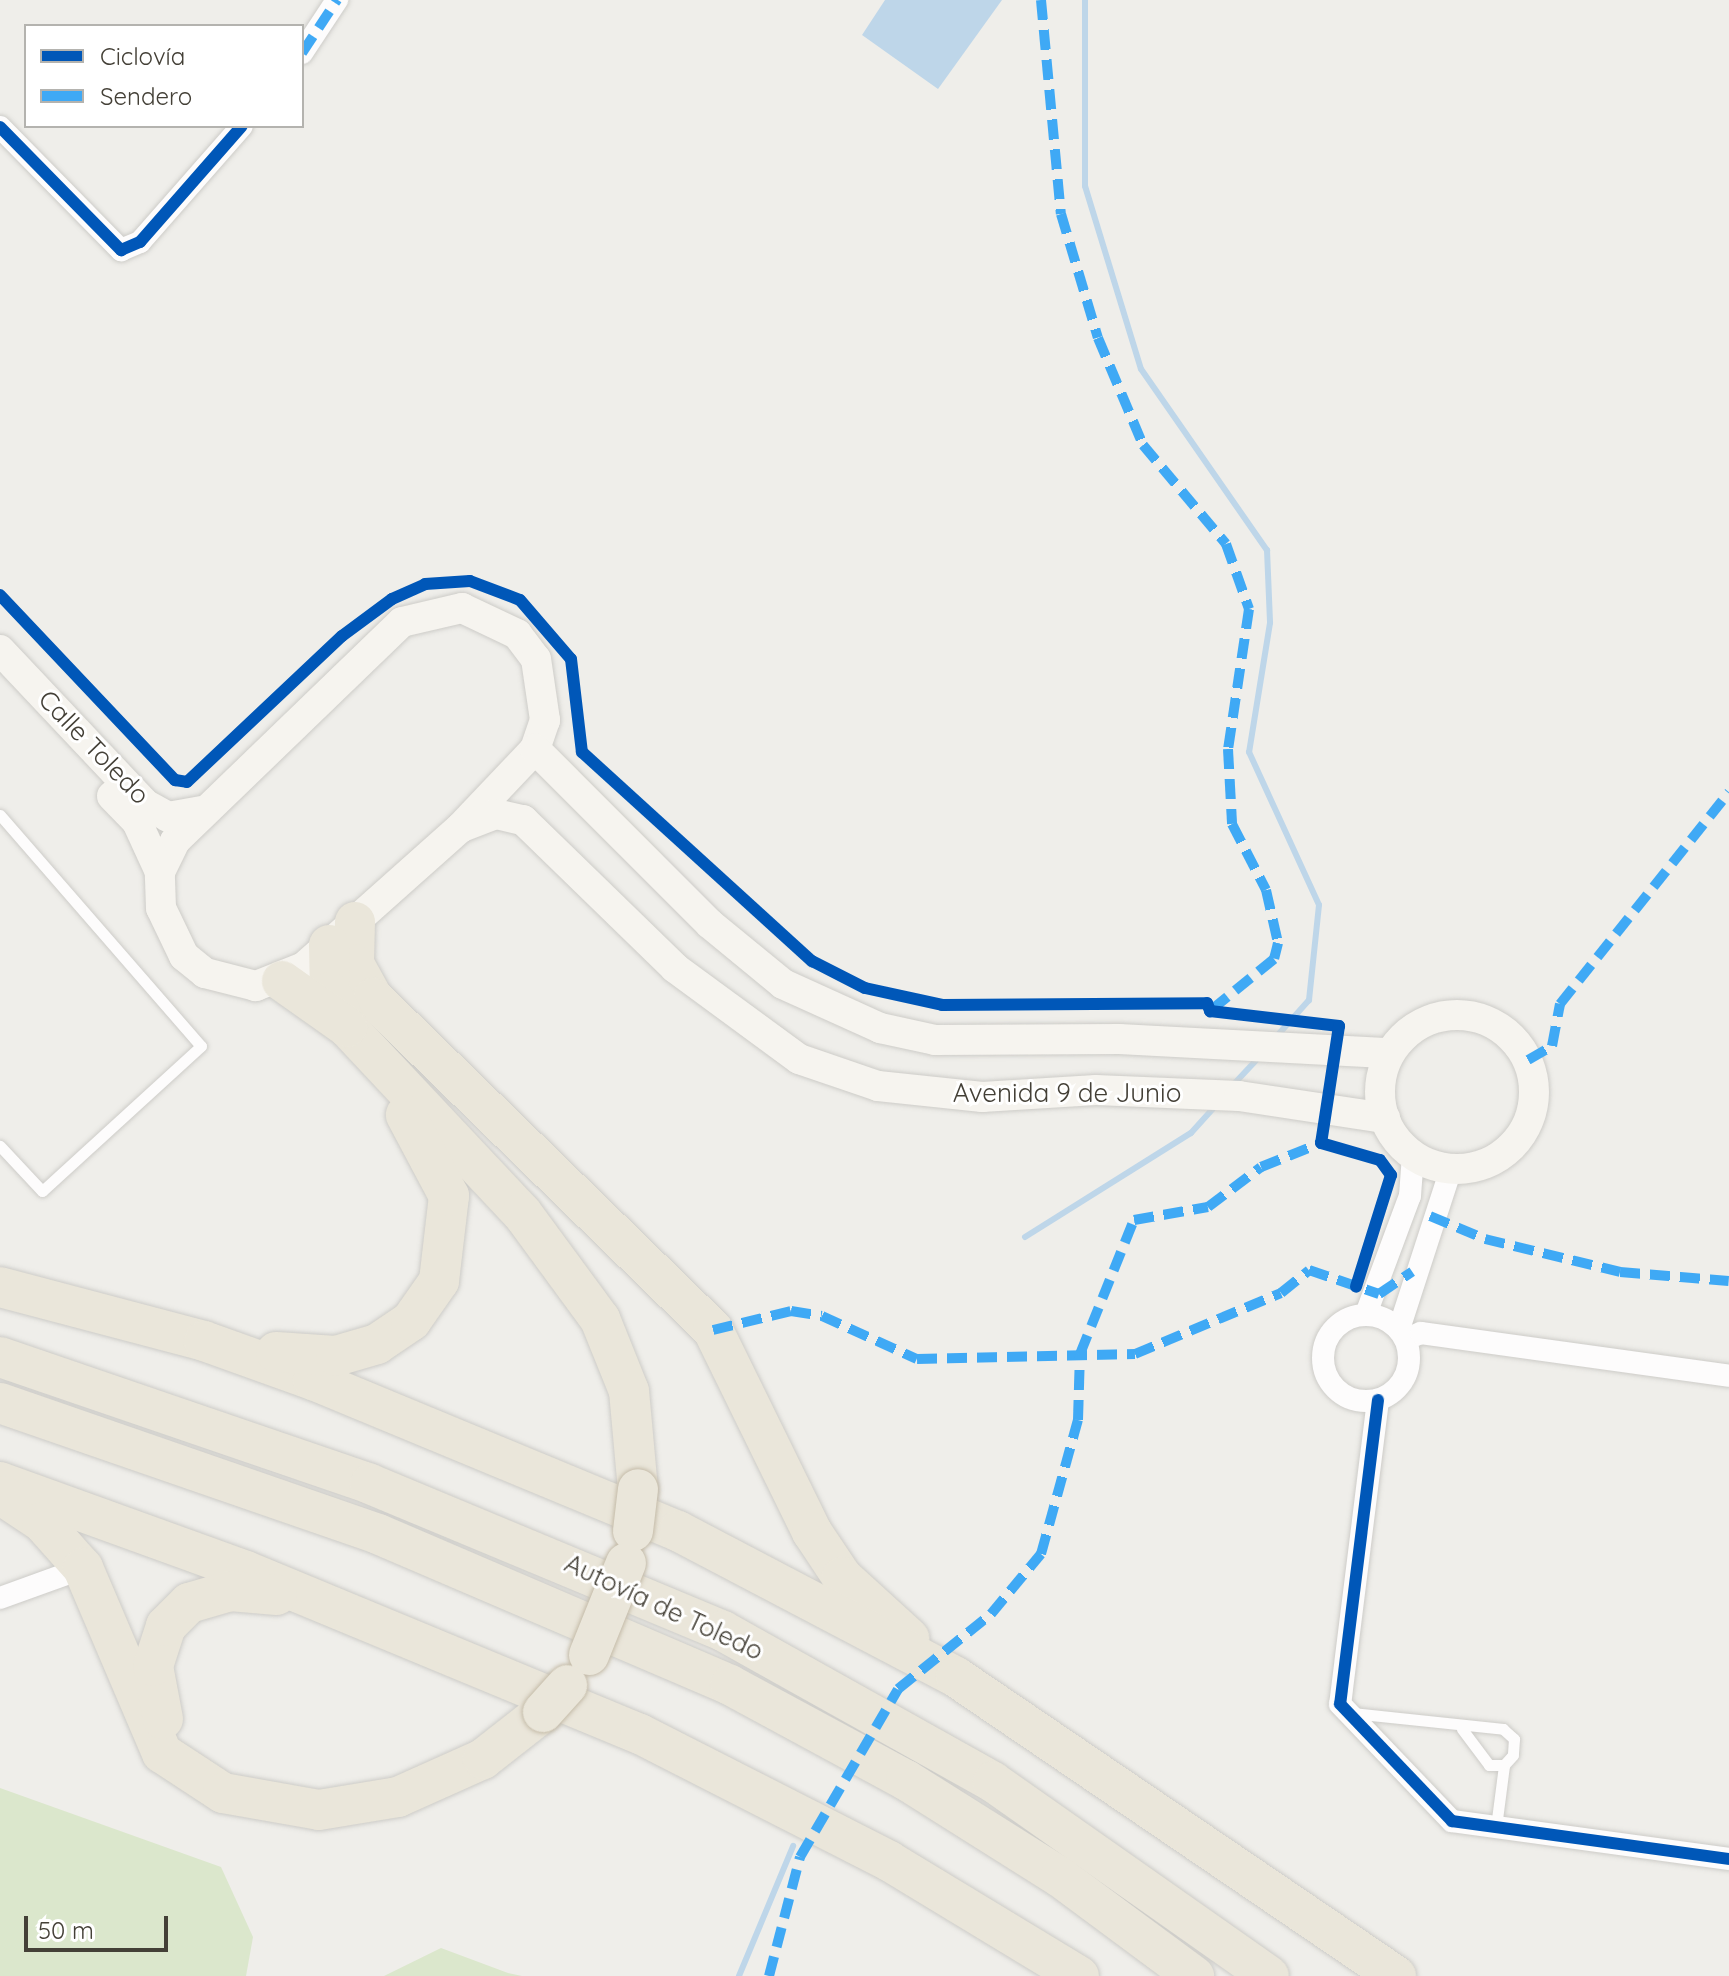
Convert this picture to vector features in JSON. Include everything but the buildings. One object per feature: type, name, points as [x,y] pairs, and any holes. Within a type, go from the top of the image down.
[{"type":"highway","points":[[0,1287],[204,1341],[293,1357],[336,1356],[377,1344],[411,1321],[439,1281],[449,1196],[431,1151],[352,1033],[330,992],[342,934]]},
{"type":"highway","points":[[342,934],[373,998],[713,1330],[781,1479],[842,1577],[956,1677]]},
{"type":"highway","points":[[0,1494],[42,1522],[83,1568],[142,1718],[162,1753],[200,1781],[284,1808],[359,1806],[456,1775],[566,1684],[629,1547],[638,1489],[629,1391],[600,1319],[522,1213],[352,1033],[282,981]]},
{"type":"highway","points":[[204,1341],[476,1442],[678,1531],[956,1677],[1396,1976]]},
{"type":"highway","name":"Autovía de Toledo","points":[[0,1357],[370,1484],[723,1631],[993,1782],[1269,1976]]},
{"type":"highway","name":"Autovía de Toledo","points":[[0,1403],[378,1534],[730,1685],[944,1804],[1194,1976]]},
{"type":"highway","points":[[0,1482],[246,1571],[326,1609],[640,1734],[760,1793],[1079,1976]]},
{"type":"highway","points":[[200,1781],[155,1699],[153,1666],[166,1626],[189,1603],[230,1591],[263,1591],[326,1609]]},
{"type":"highway","points":[[760,1793],[1035,1976]]},
{"type":"highway","points":[[1239,1870],[1364,1976]]},
{"type":"main road","points":[[462,608],[517,634],[546,689],[535,749],[460,828],[342,934],[282,981],[229,983],[184,956],[161,908],[160,872],[201,811],[402,622],[431,610],[462,608]]},
{"type":"main road","name":"Calle Toledo","points":[[0,650],[145,804],[168,817],[201,811]]},
{"type":"main road","name":"Calle Toledo","points":[[0,679],[137,822],[160,872]]},
{"type":"main road","name":"Avenida 9 de Junio","points":[[535,749],[734,944],[783,984],[867,1023],[935,1040],[1272,1045],[1390,1053]]},
{"type":"main road","name":"Avenida 9 de Junio","points":[[460,828],[496,814],[523,820],[675,968],[799,1059],[878,1086],[982,1097],[1224,1095],[1385,1118]]},
{"type":"main road","points":[[1474,1016],[1515,1040],[1528,1060],[1535,1091],[1524,1132],[1492,1161],[1451,1169],[1413,1155],[1385,1118],[1381,1078],[1390,1053],[1426,1021],[1474,1016]]},
{"type":"street","points":[[304,50],[337,0]]},
{"type":"street","points":[[0,127],[107,242],[133,247],[240,128]]},
{"type":"street","points":[[1413,1155],[1410,1196],[1366,1314],[1331,1331],[1324,1370],[1351,1399],[1378,1400],[1402,1382],[1405,1341],[1451,1169]]},
{"type":"street","points":[[1366,1314],[1405,1341],[1729,1390]]},
{"type":"street","points":[[1405,1341],[1421,1333],[1729,1376]]},
{"type":"street","points":[[1378,1400],[1340,1704],[1452,1821],[1729,1859]]},
{"type":"street","points":[[0,1598],[83,1568]]},
{"type":"lane","points":[[0,815],[201,1046],[42,1191],[0,1146]]},
{"type":"lane","points":[[1351,1713],[1462,1729],[1503,1729],[1514,1739],[1504,1765],[1496,1827]]},
{"type":"lane","points":[[1462,1729],[1477,1755],[1504,1765]]},
{"type":"green space","points":[[0,1788],[221,1867],[253,1937],[246,1976],[0,1976]]},
{"type":"green space","points":[[441,1948],[508,1973],[522,1976],[384,1976]]},
{"type":"water","points":[[885,0],[1002,0],[938,89],[862,35]]},
{"type":"waterway","points":[[1085,0],[1085,186],[1141,369],[1267,550],[1270,623],[1249,752],[1319,905],[1309,1000],[1276,1037]]},
{"type":"waterway","points":[[1233,1085],[1258,1058]]},
{"type":"waterway","points":[[1025,1237],[1191,1133],[1215,1106]]},
{"type":"waterway","points":[[739,1976],[793,1846]]},
{"type":"marked path","points":[[304,50],[337,0]]},
{"type":"marked path","points":[[1041,0],[1061,214],[1098,338],[1143,445],[1226,544],[1249,609],[1228,749],[1232,824],[1266,890],[1278,943],[1274,959],[1210,1011]]},
{"type":"marked path","points":[[1528,1060],[1552,1046],[1560,1004],[1729,792]]},
{"type":"marked path","points":[[769,1976],[800,1857],[898,1689],[991,1614],[1041,1554],[1078,1420],[1080,1354],[1134,1220],[1208,1207],[1261,1167],[1321,1143]]},
{"type":"marked path","points":[[1430,1216],[1485,1239],[1620,1272],[1729,1281]]},
{"type":"marked path","points":[[713,1330],[791,1311],[822,1316],[917,1359],[1135,1354],[1281,1293],[1309,1270],[1379,1294],[1412,1272]]},
{"type":"cycle path","points":[[0,127],[121,250],[140,242],[240,128]]},
{"type":"cycle path","points":[[0,595],[175,780],[187,782],[342,636],[392,599],[425,584],[470,581],[520,600],[571,659],[582,752],[812,961],[865,988],[942,1005],[1207,1003],[1210,1011],[1339,1026],[1321,1143],[1380,1160],[1391,1175],[1356,1287]]},
{"type":"cycle path","points":[[1378,1400],[1340,1704],[1452,1821],[1729,1859]]}]
